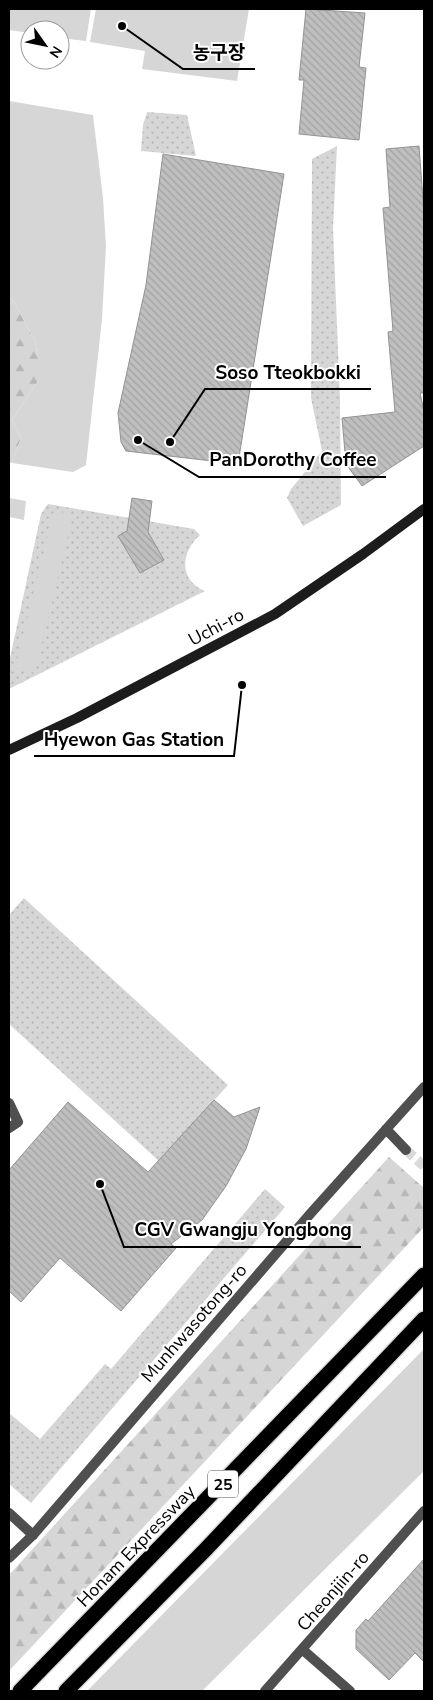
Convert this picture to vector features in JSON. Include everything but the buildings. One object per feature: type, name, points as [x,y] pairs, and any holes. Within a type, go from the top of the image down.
[{"type":"highway","name":"Honam Expressway","points":[[20,1691],[424,1275]]},
{"type":"highway","name":"25","points":[[66,1691],[206,1549],[424,1319]]},
{"type":"main road","name":"Uchi-ro","points":[[9,750],[77,718],[275,614],[363,554],[424,509]]},
{"type":"street","name":"Munhwasotong-ro","points":[[9,1558],[33,1535],[311,1213],[424,1087]]},
{"type":"street","points":[[9,1103],[18,1122],[9,1128]]},
{"type":"street","points":[[386,1129],[406,1150]]},
{"type":"street","name":"Cheonjiin-ro","points":[[265,1691],[424,1511]]},
{"type":"street","points":[[9,1513],[33,1535]]},
{"type":"street","points":[[303,1650],[350,1691]]},
{"type":"green space","points":[[9,9],[91,9],[86,41],[70,39],[70,20],[20,20],[20,32],[9,30]]},
{"type":"green space","points":[[96,9],[249,9],[237,81],[142,69],[145,51],[90,42]]},
{"type":"green space","points":[[9,101],[93,115],[103,198],[106,246],[102,319],[86,465],[73,472],[12,463],[21,438],[12,420],[38,381],[38,357],[35,341],[15,303],[9,297]]},
{"type":"green space","points":[[147,112],[187,115],[196,156],[141,151],[143,125]]},
{"type":"green space","points":[[337,146],[333,229],[340,399],[341,505],[303,526],[287,498],[291,489],[322,451],[311,398],[312,159]]},
{"type":"green space","points":[[9,297],[15,303],[35,341],[38,357],[38,381],[12,420],[21,438],[12,463],[9,462]]},
{"type":"green space","points":[[9,498],[26,501],[24,520],[9,517]]},
{"type":"green space","points":[[48,504],[194,529],[200,535],[189,549],[185,565],[190,580],[205,591],[9,689],[9,663],[41,514]]},
{"type":"green space","points":[[54,510],[73,515],[35,673],[15,668]]},
{"type":"green space","points":[[24,898],[228,1085],[159,1161],[9,1024],[9,915]]},
{"type":"green space","points":[[389,1157],[424,1188],[424,1227],[9,1671],[9,1575]]},
{"type":"green space","points":[[265,1189],[285,1207],[31,1503],[9,1484],[9,1413],[40,1439],[105,1364],[111,1369]]},
{"type":"green space","points":[[424,1349],[424,1471],[202,1691],[87,1691]]},
{"type":"tunnel","points":[[406,1150],[424,1166]]},
{"type":"place","name":"농구장","points":[[122,26]]},
{"type":"place","name":"PanDorothy Coffee","points":[[138,440]]},
{"type":"place","name":"Soso Tteokbokki","points":[[170,442]]},
{"type":"place","name":"Hyewon Gas Station","points":[[242,685]]},
{"type":"place","name":"CGV Gwangju Yongbong","points":[[100,1184]]}]
